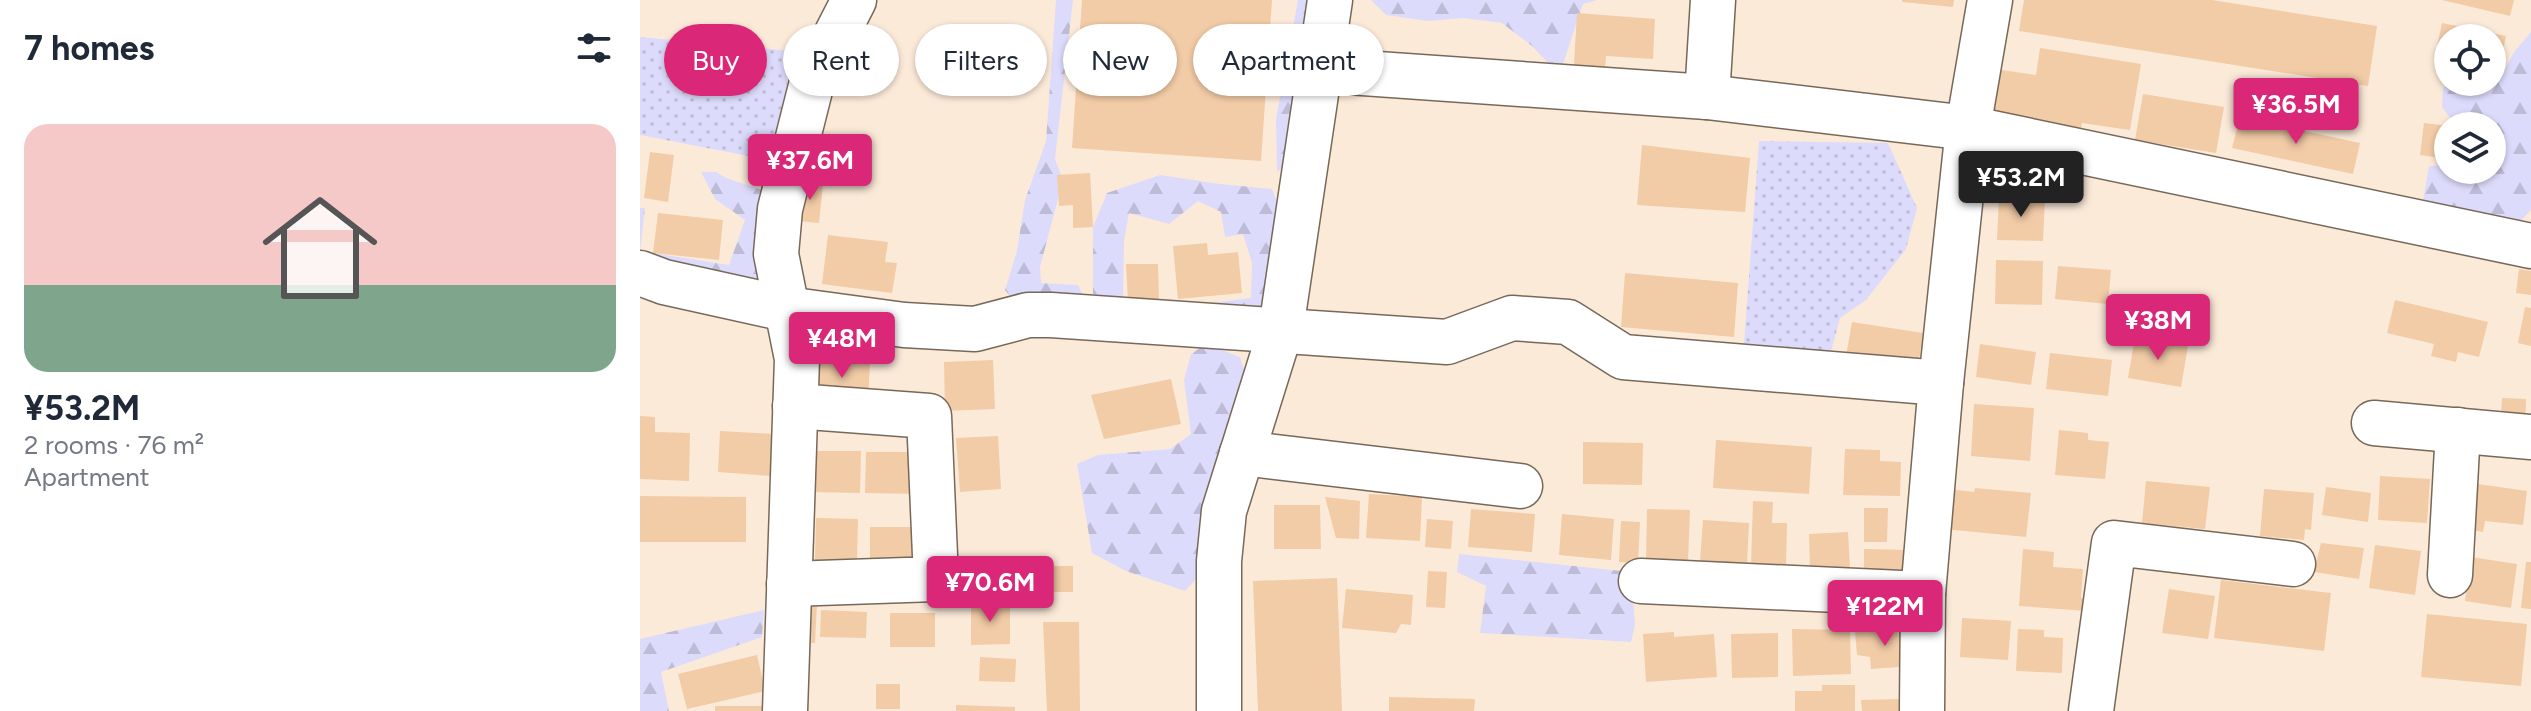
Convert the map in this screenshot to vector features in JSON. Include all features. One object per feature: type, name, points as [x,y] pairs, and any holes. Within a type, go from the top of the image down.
[{"type":"street","points":[[785,711],[797,359],[776,254],[780,209],[812,82],[854,0]]},
{"type":"street","points":[[1327,24],[1330,0]]},
{"type":"street","points":[[1707,97],[1713,0]]},
{"type":"street","points":[[1922,711],[1923,594],[1941,383],[1968,128],[1990,0]]},
{"type":"street","points":[[1384,74],[1707,97],[1968,128],[2531,246]]},
{"type":"street","points":[[1219,711],[1219,561],[1224,511],[1281,329],[1316,96]]},
{"type":"street","points":[[640,273],[664,282],[786,309],[904,325],[975,329],[1028,315],[1051,315],[1447,342],[1512,318],[1568,322],[1623,357],[1941,383]]},
{"type":"street","points":[[789,584],[936,579],[929,416],[795,406]]},
{"type":"street","points":[[2374,423],[2531,437]]},
{"type":"street","points":[[2450,575],[2458,430]]},
{"type":"street","points":[[1242,453],[1520,486]]},
{"type":"street","points":[[2091,711],[2114,543],[2293,564]]},
{"type":"street","points":[[1641,581],[1923,594]]},
{"type":"green space","points":[[1056,0],[1073,0],[1070,24],[1063,24],[1063,88],[1055,159],[1063,180],[1040,267],[1041,283],[1078,285],[1087,304],[1019,307],[1005,290],[1017,251],[1025,200],[1046,141]]},
{"type":"green space","points":[[1298,0],[1314,0],[1310,24],[1294,24]]},
{"type":"green space","points":[[1371,0],[1597,0],[1583,4],[1563,64],[1551,66],[1532,46],[1502,23],[1463,18],[1428,21],[1386,15]]},
{"type":"green space","points":[[2531,32],[2531,210],[2512,230],[2422,207],[2429,166],[2434,166],[2434,184],[2506,184],[2506,112],[2446,112],[2442,107],[2443,96],[2506,96],[2506,67]]},
{"type":"green space","points":[[640,37],[664,39],[664,96],[767,96],[767,49],[783,50],[785,96],[775,161],[640,135]]},
{"type":"green space","points":[[1280,96],[1299,96],[1287,168],[1277,171],[1276,119]]},
{"type":"green space","points":[[1759,141],[1888,143],[1917,208],[1906,249],[1866,300],[1840,318],[1828,363],[1743,357]]},
{"type":"green space","points":[[701,172],[716,172],[762,190],[767,212],[759,277],[751,285],[640,259],[640,251],[729,265],[745,220],[715,199]]},
{"type":"green space","points":[[1160,175],[1272,189],[1279,207],[1266,292],[1258,319],[1188,306],[1251,298],[1252,263],[1243,234],[1225,237],[1221,212],[1198,201],[1169,224],[1129,213],[1124,241],[1123,301],[1093,296],[1093,227],[1107,193]]},
{"type":"green space","points":[[640,208],[645,208],[640,251]]},
{"type":"green space","points":[[1206,344],[1240,357],[1249,384],[1201,522],[1196,579],[1185,591],[1126,571],[1092,553],[1077,464],[1098,455],[1170,449],[1191,434],[1184,380],[1191,354]]},
{"type":"green space","points":[[1459,554],[1631,572],[1635,625],[1631,642],[1480,633],[1486,586],[1457,572]]},
{"type":"green space","points":[[764,610],[762,637],[661,672],[669,711],[640,711],[640,639]]},
{"type":"building","points":[[1082,0],[1272,0],[1270,24],[1193,24],[1193,96],[1265,96],[1261,161],[1072,148],[1076,96],[1177,96],[1177,24],[1080,24]]},
{"type":"building","points":[[1902,0],[1954,0],[1953,7]]},
{"type":"building","points":[[2024,0],[2212,0],[2377,26],[2368,86],[2019,31]]},
{"type":"building","points":[[2442,0],[2514,0],[2510,16]]},
{"type":"building","points":[[1577,13],[1655,19],[1653,59],[1606,56],[1604,83],[1573,81]]},
{"type":"building","points":[[2040,48],[2141,64],[2130,130],[2082,123],[2081,130],[1988,116],[1995,69],[2036,75]]},
{"type":"building","points":[[2143,94],[2224,107],[2216,153],[2135,140]]},
{"type":"building","points":[[2240,117],[2360,143],[2353,174],[2232,148]]},
{"type":"building","points":[[2424,123],[2434,124],[2434,157],[2420,155]]},
{"type":"building","points":[[1642,145],[1750,158],[1745,212],[1637,205]]},
{"type":"building","points":[[650,152],[674,155],[668,202],[644,198]]},
{"type":"building","points":[[1090,173],[1093,227],[1073,228],[1073,205],[1059,206],[1057,175]]},
{"type":"building","points":[[801,182],[823,184],[819,223],[798,221]]},
{"type":"building","points":[[1999,196],[2045,198],[2043,241],[1997,240]]},
{"type":"building","points":[[658,213],[723,220],[719,260],[653,253]]},
{"type":"building","points":[[828,235],[888,242],[885,262],[897,263],[892,293],[822,284]]},
{"type":"building","points":[[1207,243],[1208,255],[1238,252],[1242,293],[1178,299],[1173,246]]},
{"type":"building","points":[[1996,260],[2043,261],[2042,305],[1995,304]]},
{"type":"building","points":[[1126,264],[1158,264],[1159,300],[1128,301]]},
{"type":"building","points":[[2058,266],[2111,270],[2108,304],[2055,299]]},
{"type":"building","points":[[2519,269],[2531,271],[2531,295],[2516,293]]},
{"type":"building","points":[[1625,273],[1738,283],[1734,337],[1621,327]]},
{"type":"building","points":[[2395,300],[2488,322],[2479,357],[2458,352],[2456,362],[2431,356],[2434,344],[2387,333]]},
{"type":"building","points":[[2525,307],[2531,308],[2531,346],[2518,343]]},
{"type":"building","points":[[1852,322],[1923,333],[1918,367],[1846,356]]},
{"type":"building","points":[[813,331],[836,331],[836,352],[817,352]]},
{"type":"building","points":[[2135,337],[2188,346],[2181,387],[2128,378]]},
{"type":"building","points":[[852,339],[865,339],[865,354],[852,355]]},
{"type":"building","points":[[1980,344],[2036,352],[2031,385],[1976,377]]},
{"type":"building","points":[[2050,353],[2112,360],[2108,396],[2046,389]]},
{"type":"building","points":[[817,357],[870,361],[868,403],[814,399]]},
{"type":"building","points":[[993,360],[995,409],[945,411],[944,362]]},
{"type":"building","points":[[1171,379],[1181,424],[1104,439],[1091,395]]},
{"type":"building","points":[[2502,398],[2526,399],[2525,431],[2500,430]]},
{"type":"building","points":[[1974,404],[2034,408],[2030,461],[1971,456]]},
{"type":"building","points":[[640,416],[655,417],[655,432],[690,433],[689,481],[640,479]]},
{"type":"building","points":[[2059,430],[2088,433],[2088,440],[2109,442],[2105,479],[2055,475]]},
{"type":"building","points":[[720,431],[774,434],[771,476],[718,472]]},
{"type":"building","points":[[998,436],[1001,489],[960,492],[956,438]]},
{"type":"building","points":[[1716,440],[1812,447],[1809,494],[1713,488]]},
{"type":"building","points":[[1583,442],[1643,443],[1642,485],[1583,484]]},
{"type":"building","points":[[1845,449],[1880,450],[1880,461],[1901,462],[1900,496],[1843,495]]},
{"type":"building","points":[[807,451],[861,451],[860,493],[807,492]]},
{"type":"building","points":[[866,452],[919,452],[919,494],[865,493]]},
{"type":"building","points":[[2380,476],[2430,479],[2427,523],[2378,520]]},
{"type":"building","points":[[2146,481],[2210,487],[2205,529],[2142,523]]},
{"type":"building","points":[[2478,484],[2527,491],[2523,525],[2485,521],[2483,532],[2472,530]]},
{"type":"building","points":[[2326,487],[2371,493],[2368,522],[2322,515]]},
{"type":"building","points":[[1975,488],[2031,493],[2026,537],[1944,529],[1947,489],[1974,492]]},
{"type":"building","points":[[2264,489],[2314,493],[2311,530],[2305,529],[2304,540],[2260,536]]},
{"type":"building","points":[[1369,494],[1422,497],[1420,541],[1366,538]]},
{"type":"building","points":[[640,496],[746,497],[746,542],[640,542]]},
{"type":"building","points":[[1325,497],[1360,501],[1359,539],[1336,538]]},
{"type":"building","points":[[1753,501],[1773,502],[1772,523],[1787,523],[1786,567],[1751,566]]},
{"type":"building","points":[[1274,505],[1320,505],[1321,549],[1274,549]]},
{"type":"building","points":[[1864,508],[1888,508],[1887,542],[1864,542]]},
{"type":"building","points":[[1471,509],[1535,514],[1532,552],[1468,547]]},
{"type":"building","points":[[1647,509],[1690,510],[1688,562],[1646,561]]},
{"type":"building","points":[[1562,514],[1614,519],[1611,560],[1559,555]]},
{"type":"building","points":[[816,518],[858,519],[857,561],[815,560]]},
{"type":"building","points":[[1427,519],[1453,521],[1451,549],[1425,547]]},
{"type":"building","points":[[1703,520],[1749,523],[1747,564],[1700,561]]},
{"type":"building","points":[[1621,521],[1640,522],[1638,563],[1619,562]]},
{"type":"building","points":[[870,527],[923,527],[924,568],[870,569]]},
{"type":"building","points":[[1848,532],[1850,568],[1810,570],[1809,534]]},
{"type":"building","points":[[2321,543],[2364,548],[2359,579],[2314,572]]},
{"type":"building","points":[[2375,545],[2421,551],[2415,595],[2369,588]]},
{"type":"building","points":[[1864,549],[1912,550],[1912,578],[1864,577]]},
{"type":"building","points":[[2023,549],[2054,552],[2053,567],[2083,569],[2081,598],[2087,599],[2086,611],[2019,606]]},
{"type":"building","points":[[2471,557],[2517,564],[2511,608],[2465,601]]},
{"type":"building","points":[[2526,562],[2531,562],[2531,609],[2521,608]]},
{"type":"building","points":[[1029,566],[1073,566],[1073,592],[1028,592]]},
{"type":"building","points":[[1428,571],[1447,572],[1445,608],[1426,607]]},
{"type":"building","points":[[1337,578],[1342,711],[1258,711],[1253,581]]},
{"type":"building","points":[[2221,580],[2331,593],[2324,651],[2214,638]]},
{"type":"building","points":[[1346,589],[1413,595],[1411,625],[1401,624],[1396,633],[1342,628]]},
{"type":"building","points":[[2169,589],[2215,596],[2208,639],[2162,633]]},
{"type":"building","points":[[799,602],[817,603],[815,643],[797,642]]},
{"type":"building","points":[[971,604],[1010,604],[1010,644],[971,645]]},
{"type":"building","points":[[821,610],[867,612],[866,638],[820,637]]},
{"type":"building","points":[[890,613],[935,613],[935,647],[890,647]]},
{"type":"building","points":[[2427,614],[2527,624],[2521,686],[2421,677]]},
{"type":"building","points":[[1962,618],[2011,621],[2008,660],[1960,657]]},
{"type":"building","points":[[1043,622],[1079,622],[1080,711],[1047,711]]},
{"type":"building","points":[[1897,628],[1898,635],[1910,634],[1912,666],[1871,669],[1870,657],[1857,655],[1855,631]]},
{"type":"building","points":[[1792,629],[1850,630],[1851,674],[1793,676]]},
{"type":"building","points":[[2018,629],[2044,630],[2044,637],[2063,638],[2062,673],[2016,671]]},
{"type":"building","points":[[1674,632],[1674,637],[1714,634],[1717,677],[1646,682],[1643,634]]},
{"type":"building","points":[[1778,633],[1778,677],[1732,678],[1731,634]]},
{"type":"building","points":[[757,655],[765,691],[687,709],[678,674]]},
{"type":"building","points":[[980,657],[1016,659],[1015,682],[979,681]]},
{"type":"building","points":[[876,684],[900,684],[900,709],[876,709]]},
{"type":"building","points":[[1822,685],[1855,685],[1855,711],[1795,711],[1795,691],[1822,691]]},
{"type":"building","points":[[1389,697],[1475,699],[1474,711],[1389,711]]},
{"type":"building","points":[[1901,699],[1901,711],[1862,711],[1861,700]]},
{"type":"building","points":[[956,705],[1015,707],[1015,711],[956,711]]},
{"type":"building","points":[[715,706],[764,706],[764,711],[715,711]]}]
